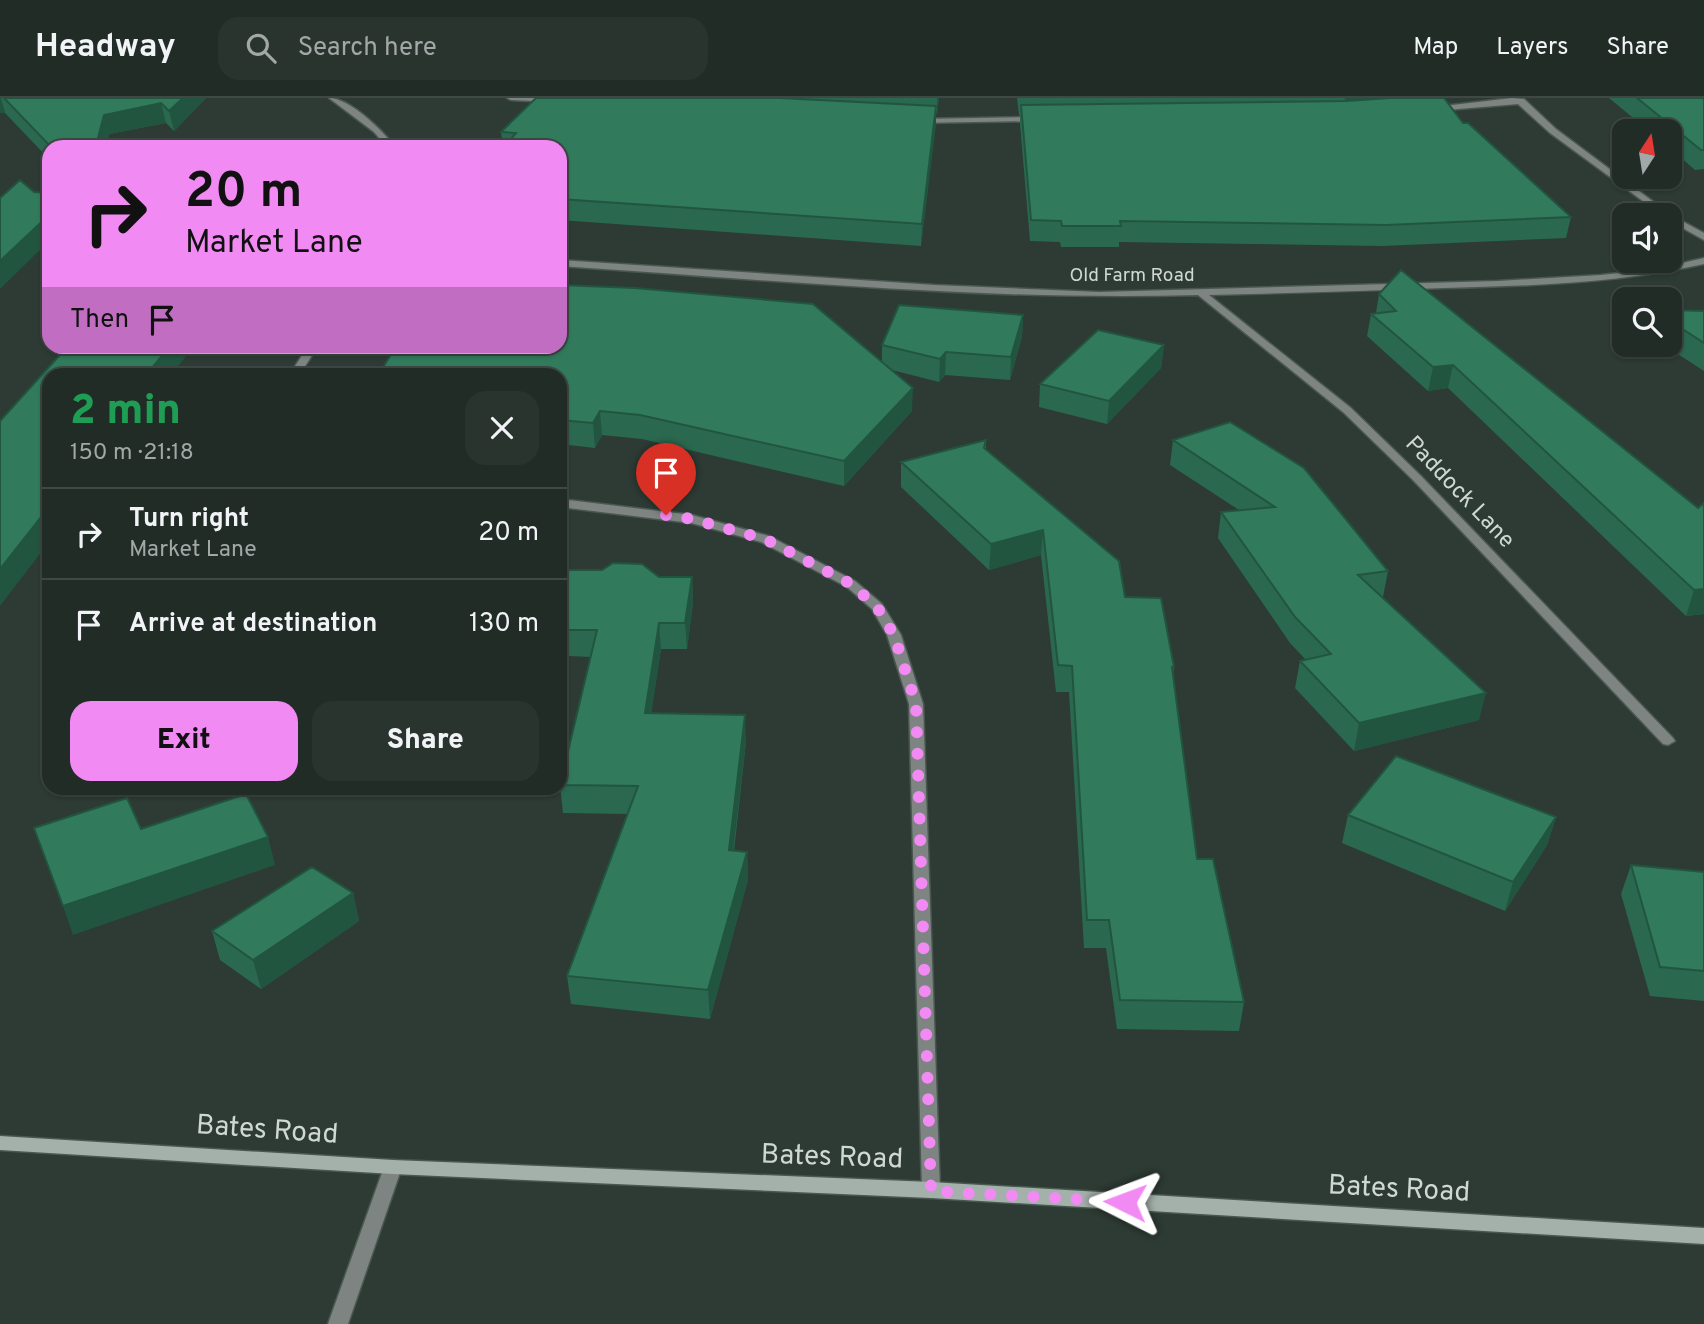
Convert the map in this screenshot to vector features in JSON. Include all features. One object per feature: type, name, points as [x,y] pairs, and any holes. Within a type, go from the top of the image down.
[{"type":"street","points":[[332,98],[377,130],[385,140]]},
{"type":"street","points":[[511,98],[561,101]]},
{"type":"street","points":[[1425,109],[1519,100],[1553,131],[1650,203]]},
{"type":"street","points":[[903,120],[1041,119]]},
{"type":"street","points":[[1682,224],[1704,237]]},
{"type":"street","name":"Old Farm Road","points":[[567,263],[948,289],[1099,295],[1601,278],[1656,272],[1704,261]]},
{"type":"street","name":"Paddock Lane","points":[[1201,293],[1367,429],[1668,741]]},
{"type":"street","points":[[567,504],[692,519],[765,539],[851,584],[877,607],[894,635],[916,704],[931,1191]]},
{"type":"street","name":"Bates Road","points":[[0,1143],[393,1167],[931,1191],[1704,1236]]},
{"type":"street","points":[[338,1324],[393,1167]]},
{"type":"building","points":[[4,98],[183,98],[169,111],[161,103],[104,115],[98,140],[44,140]]},
{"type":"building","points":[[536,98],[780,98],[936,106],[922,224],[567,199],[567,140],[510,140],[516,133],[501,132]]},
{"type":"building","points":[[1444,98],[1463,123],[1468,123],[1571,217],[1386,225],[1120,221],[1121,226],[1062,226],[1061,221],[1031,220],[1021,105],[1346,101]]},
{"type":"building","points":[[1637,98],[1704,98],[1704,150],[1682,135],[1682,119],[1663,119]]},
{"type":"building","points":[[20,180],[34,192],[42,193],[42,222],[0,261],[0,198]]},
{"type":"building","points":[[1401,270],[1698,508],[1704,503],[1704,589],[1694,590],[1453,365],[1433,367],[1371,314],[1396,311],[1379,294]]},
{"type":"building","points":[[567,285],[635,288],[813,304],[913,388],[844,461],[640,415],[600,411],[593,423],[567,421],[567,368],[383,368],[391,354],[567,354]]},
{"type":"building","points":[[899,305],[1023,315],[1011,357],[946,352],[940,359],[882,345]]},
{"type":"building","points":[[1682,310],[1704,311],[1704,343],[1682,329]]},
{"type":"building","points":[[1098,330],[1164,345],[1109,401],[1040,384]]},
{"type":"building","points":[[61,354],[163,354],[152,368],[48,368]]},
{"type":"building","points":[[42,375],[42,516],[0,569],[0,421]]},
{"type":"building","points":[[1230,422],[1304,468],[1388,571],[1358,575],[1486,693],[1359,723],[1300,661],[1331,654],[1295,617],[1221,512],[1275,507],[1173,440]]},
{"type":"building","points":[[986,440],[984,448],[1119,561],[1125,597],[1161,598],[1174,667],[1197,859],[1213,859],[1244,1002],[1120,1000],[1109,920],[1087,920],[1072,666],[1058,665],[1043,530],[991,544],[901,462]]},
{"type":"building","points":[[613,563],[642,564],[659,577],[692,577],[685,623],[659,623],[645,713],[745,715],[729,850],[747,852],[708,990],[567,976],[638,786],[567,785],[567,756],[597,630],[567,630],[567,570],[602,570]]},
{"type":"building","points":[[1396,756],[1556,817],[1513,882],[1348,815]]},
{"type":"building","points":[[247,795],[268,837],[63,906],[34,828],[127,798],[141,829]]},
{"type":"building","points":[[1631,865],[1704,872],[1704,971],[1660,967]]},
{"type":"building","points":[[312,867],[353,893],[253,960],[212,931]]},
{"type":"route","points":[[666,515],[692,519],[765,539],[851,584],[877,607],[894,635],[916,704],[931,1191],[1125,1202]]}]
